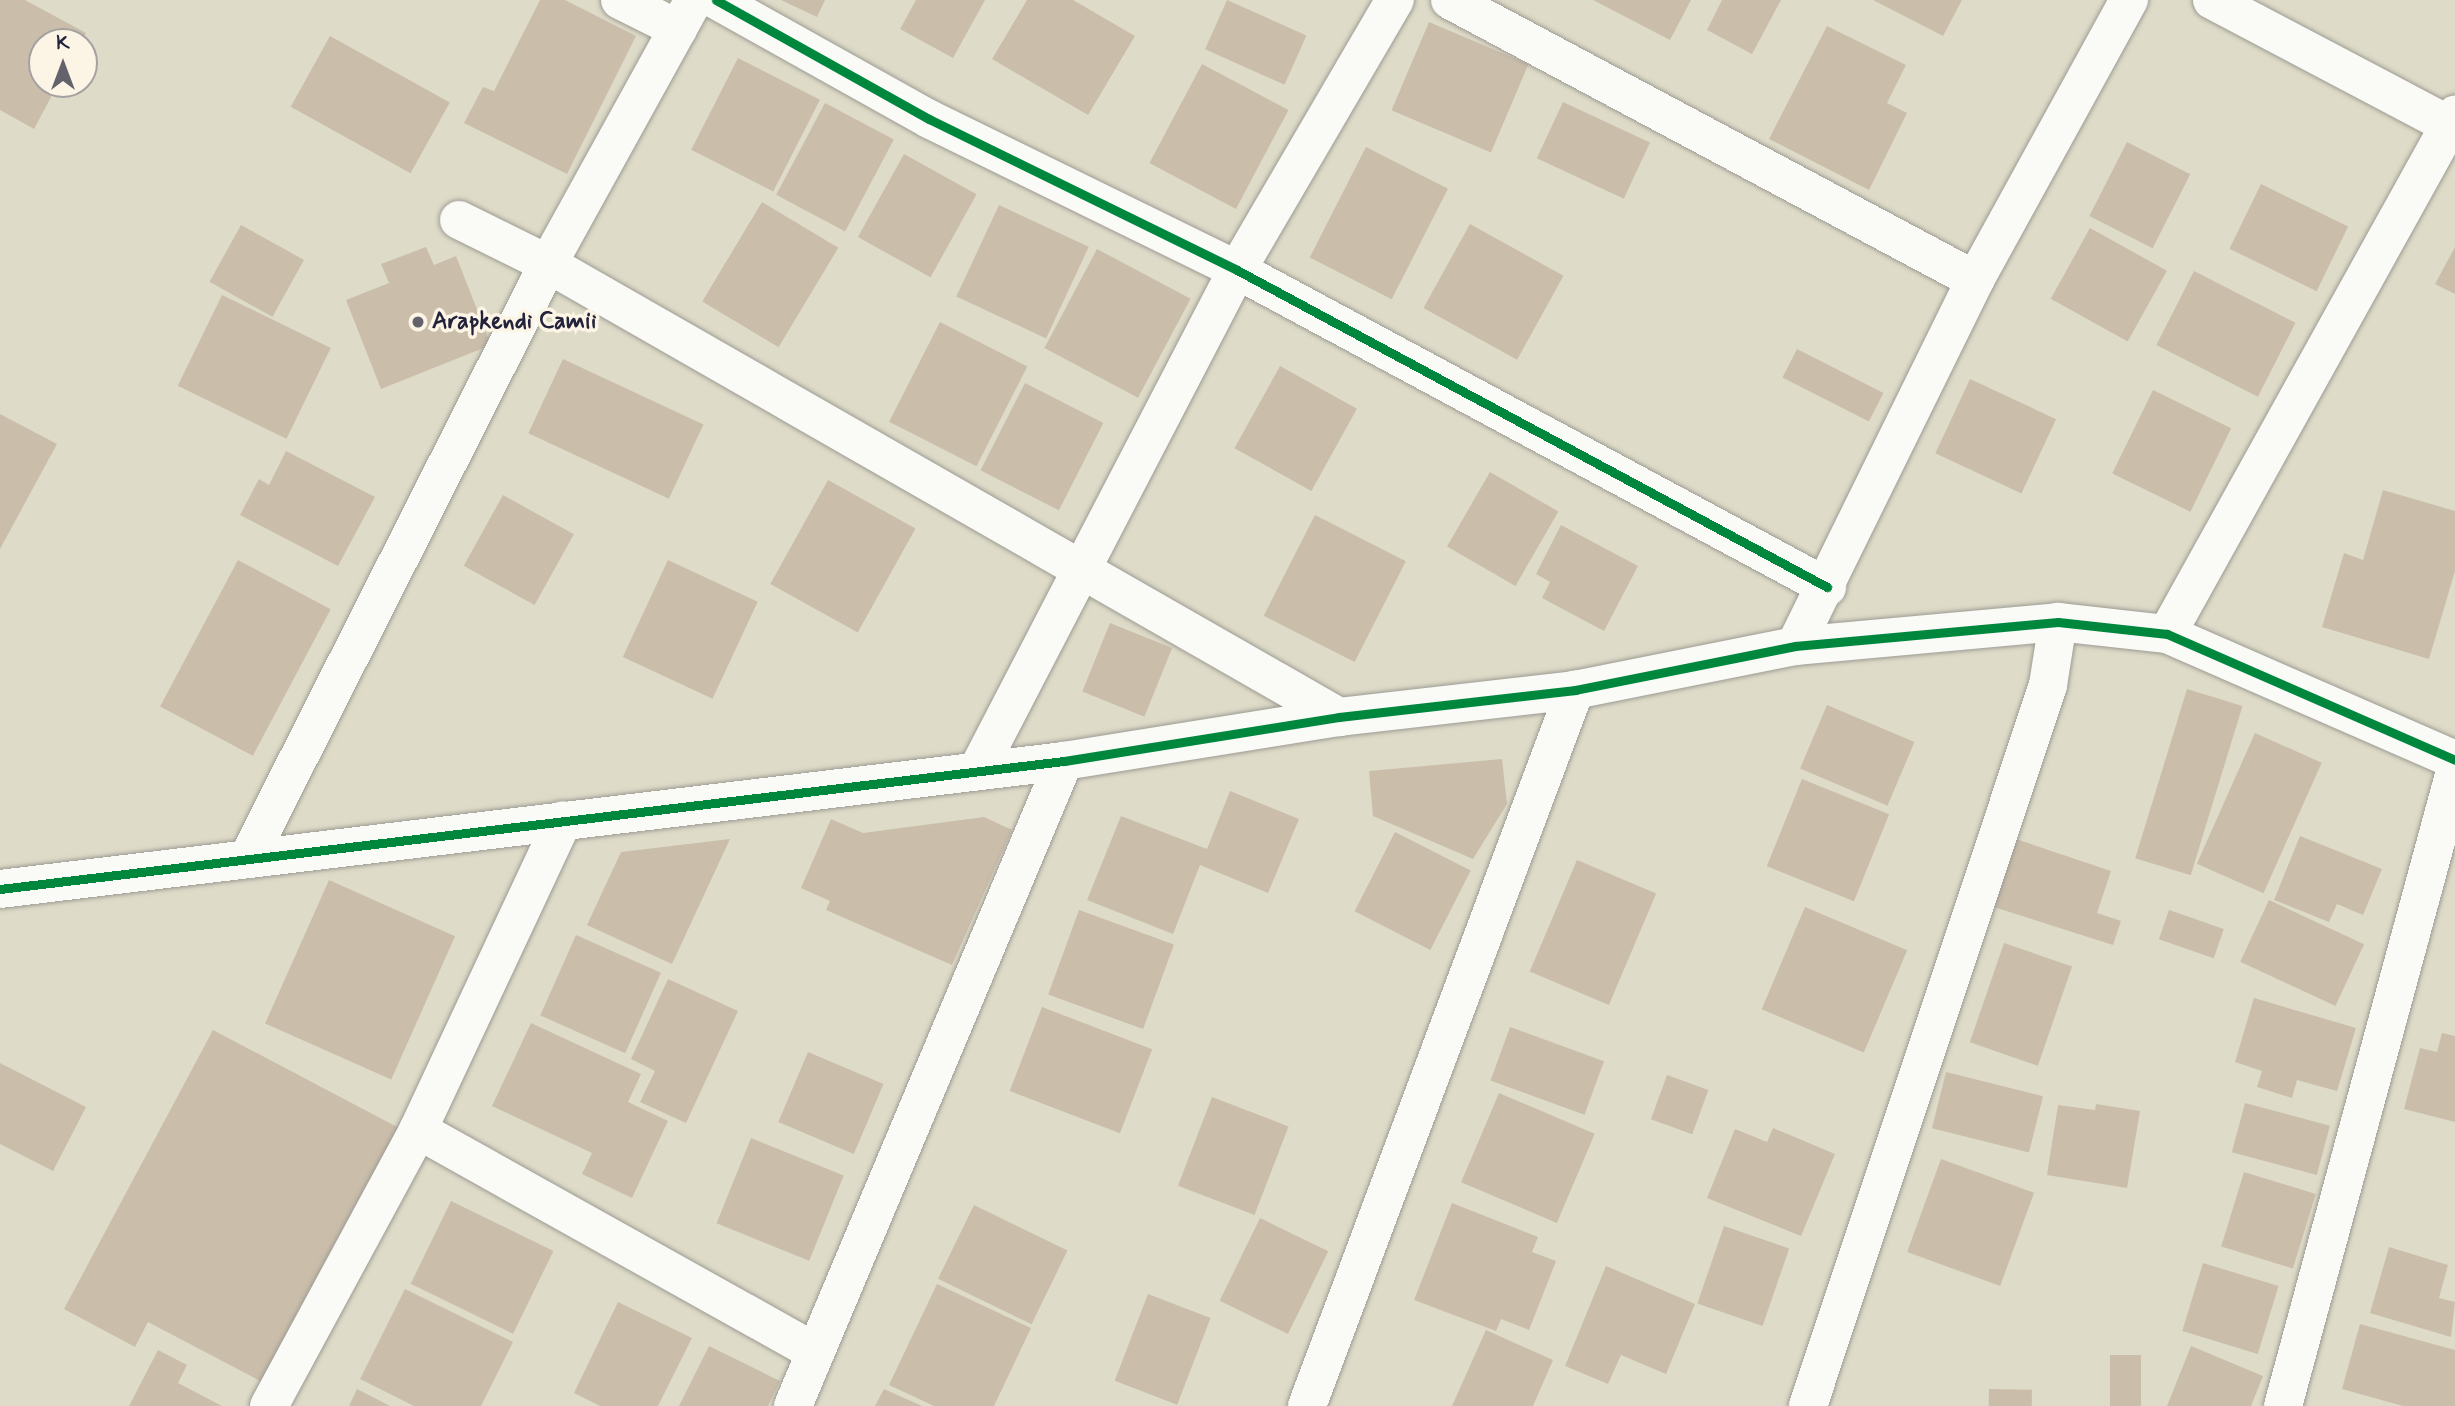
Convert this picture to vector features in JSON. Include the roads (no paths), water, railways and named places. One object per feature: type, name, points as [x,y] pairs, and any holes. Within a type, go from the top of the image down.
[{"type":"street","points":[[248,858],[548,264],[686,14],[620,0]]},
{"type":"street","points":[[716,0],[929,119],[1237,270],[1828,587]]},
{"type":"street","points":[[978,769],[1237,270],[1395,0]]},
{"type":"street","points":[[1450,0],[1975,280]]},
{"type":"street","points":[[1796,646],[1828,587],[1975,280],[2129,0]]},
{"type":"street","points":[[2167,634],[2453,122],[2212,0]]},
{"type":"street","points":[[460,220],[548,264],[1339,717]]},
{"type":"street","points":[[1808,1406],[2049,685],[2058,622]]},
{"type":"street","points":[[0,889],[978,769],[1064,761],[1339,717],[1575,690],[1796,646],[2058,622],[2167,634],[2455,760]]},
{"type":"street","points":[[1307,1406],[1575,690]]},
{"type":"street","points":[[793,1406],[1064,761]]},
{"type":"street","points":[[2283,1406],[2455,771]]},
{"type":"street","points":[[269,1406],[418,1130],[563,820]]},
{"type":"street","points":[[418,1130],[815,1352]]},
{"type":"place","name":"Arapkendi Camii","points":[[418,322]]}]
